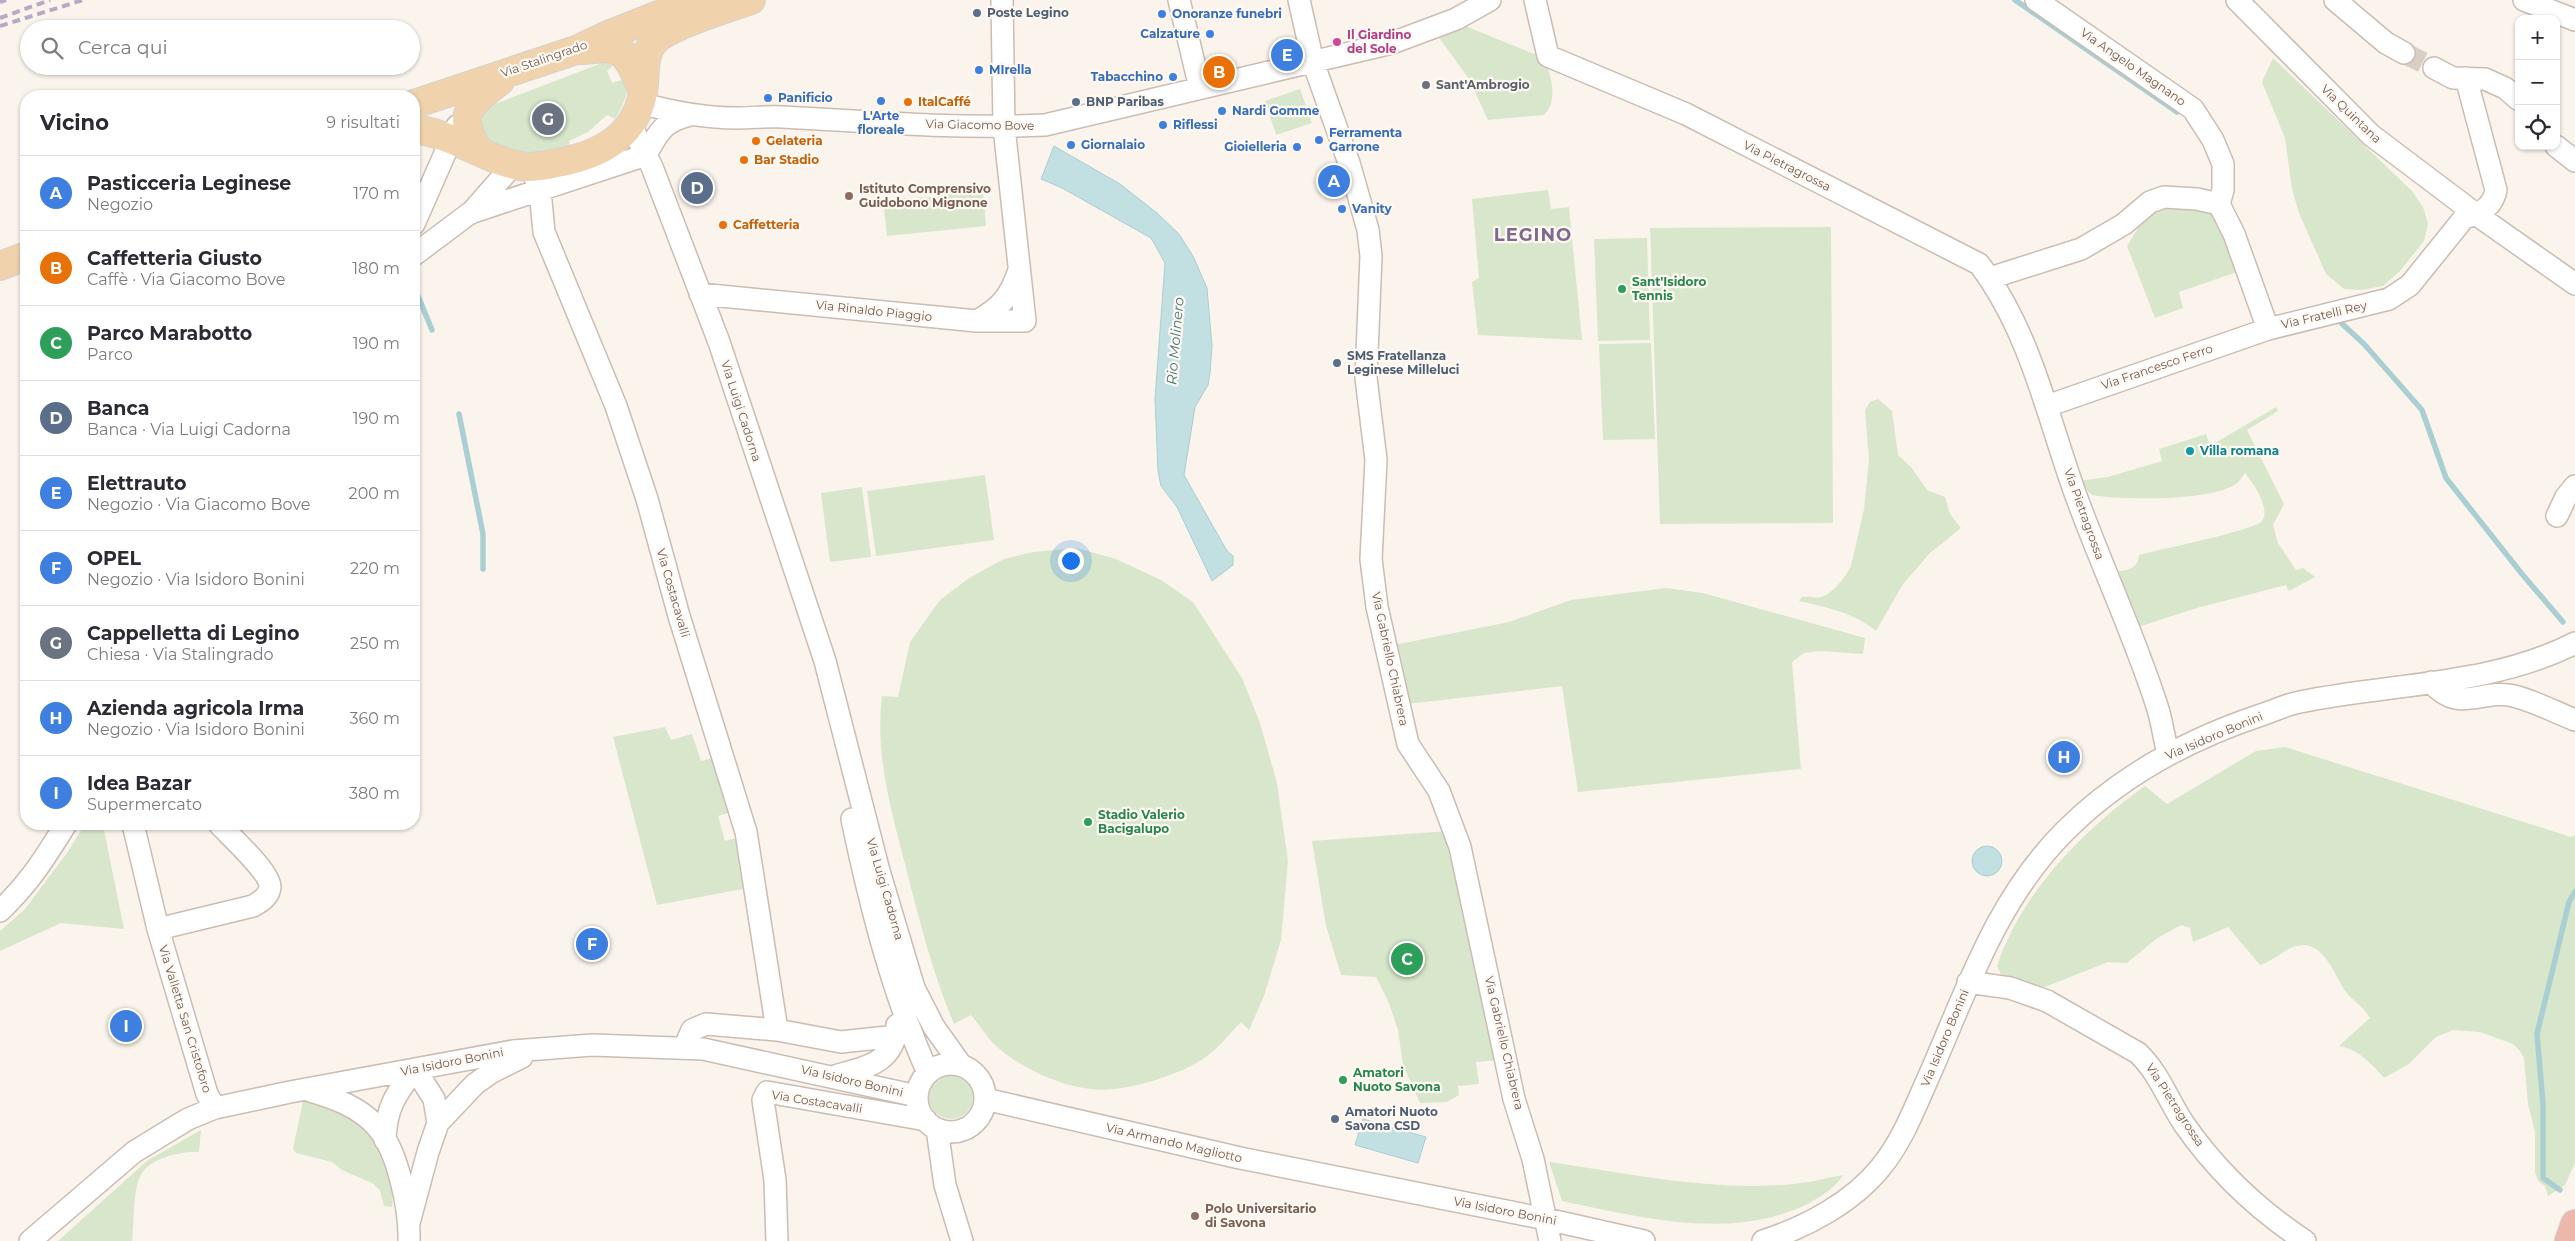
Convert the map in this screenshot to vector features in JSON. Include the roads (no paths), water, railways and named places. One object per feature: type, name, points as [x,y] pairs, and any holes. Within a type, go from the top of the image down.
[{"type":"highway","points":[[2569,1241],[2575,1224]]},
{"type":"main road","name":"Via Stalingrado","points":[[420,102],[576,50],[608,35],[700,0]]},
{"type":"main road","points":[[420,130],[452,138],[528,174],[582,158],[602,150],[620,138],[638,107],[646,62],[653,42],[665,32],[751,0]]},
{"type":"main road","points":[[576,50],[607,48],[622,52],[632,66],[638,107]]},
{"type":"main road","points":[[478,150],[468,133],[468,109],[474,101],[518,68]]},
{"type":"main road","points":[[0,266],[20,258]]},
{"type":"street","points":[[977,321],[998,308],[1013,289],[1020,268],[1004,127],[1002,0]]},
{"type":"street","points":[[1179,0],[1200,88]]},
{"type":"street","name":"Via Gabriello Chiabrera","points":[[1299,0],[1313,62],[1349,163],[1368,230],[1372,256],[1372,290],[1368,310],[1366,378],[1376,460],[1371,559],[1377,607],[1408,744],[1439,791],[1460,847],[1514,1099],[1526,1130],[1550,1241]]},
{"type":"street","name":"Via Giacomo Bove","points":[[638,107],[690,114],[1004,127],[1044,125],[1392,43],[1456,18],[1490,0]]},
{"type":"street","name":"Via Pietragrossa","points":[[1535,0],[1548,56],[1686,114],[1955,249],[1979,264],[1990,278],[2012,315],[2047,406],[2076,494],[2158,707],[2168,754]]},
{"type":"street","name":"Via Angelo Magnano","points":[[2036,0],[2193,109],[2214,140],[2223,164],[2223,190],[2219,204]]},
{"type":"street","name":"Via Quintana","points":[[2237,0],[2371,136],[2476,215]]},
{"type":"street","points":[[2335,0],[2386,43],[2404,54]]},
{"type":"street","points":[[2530,1],[2575,20]]},
{"type":"street","points":[[2434,68],[2453,78],[2485,79],[2505,88],[2515,97]]},
{"type":"street","name":"Via Fratelli Rey","points":[[2219,204],[2234,234],[2268,329],[2389,299],[2410,285],[2464,218],[2476,215],[2489,206],[2495,198],[2496,190],[2466,78]]},
{"type":"street","name":"Via Luigi Cadorna","points":[[638,107],[646,155],[719,342],[822,651],[879,871],[914,988],[934,1027],[961,1065]]},
{"type":"street","points":[[420,210],[452,138],[468,109]]},
{"type":"street","points":[[420,251],[470,213],[528,174],[646,155],[663,128],[672,119],[690,114]]},
{"type":"street","points":[[2560,149],[2575,160]]},
{"type":"street","points":[[470,213],[520,197],[528,174]]},
{"type":"street","name":"Via Costacavalli","points":[[528,174],[544,232],[620,415],[647,499],[679,616],[746,832],[777,1030]]},
{"type":"street","points":[[1990,278],[2081,249],[2124,224],[2150,202],[2164,197],[2219,204]]},
{"type":"street","points":[[2476,215],[2575,284]]},
{"type":"street","name":"Via Rinaldo Piaggio","points":[[700,294],[977,321],[1025,321],[1020,268]]},
{"type":"street","name":"Via Francesco Ferro","points":[[2047,406],[2268,329]]},
{"type":"street","points":[[2557,516],[2566,497],[2575,486]]},
{"type":"street","name":"Via Isidoro Bonini","points":[[1763,1241],[1794,1231],[1818,1218],[1846,1199],[1880,1169],[1909,1122],[1985,943],[2016,890],[2064,832],[2102,798],[2168,754],[2240,721],[2298,702],[2431,682],[2524,665],[2575,643]]},
{"type":"street","points":[[2431,682],[2446,696],[2462,699],[2513,695],[2575,720]]},
{"type":"street","name":"Via Luigi Cadorna","points":[[836,702],[841,765],[869,903],[909,1026],[928,1073]]},
{"type":"street","points":[[0,911],[23,890],[45,860],[62,830]]},
{"type":"street","name":"Via Valletta San Cristoforo","points":[[134,830],[158,929],[206,1094],[215,1108]]},
{"type":"street","name":"Via Valletta San Cristoforo","points":[[158,929],[253,906],[263,900],[269,891],[270,884],[263,872],[224,830]]},
{"type":"street","name":"Via Luigi Cadorna","points":[[832,1077],[873,1066],[886,1056],[896,1036],[898,1013],[888,961]]},
{"type":"street","name":"Via Pietragrossa","points":[[1968,982],[2010,988],[2047,1001],[2138,1053],[2148,1063],[2184,1124],[2211,1158],[2274,1220],[2305,1241]]},
{"type":"street","points":[[684,1048],[692,1030],[706,1024],[777,1030],[841,1042],[896,1036]]},
{"type":"street","name":"Via Isidoro Bonini","points":[[30,1241],[134,1152],[188,1119],[215,1108],[513,1051],[592,1045],[703,1049],[917,1096]]},
{"type":"street","points":[[409,1232],[428,1152],[438,1123],[475,1084],[510,1062],[544,1048]]},
{"type":"street","points":[[931,1125],[950,1132],[969,1126],[982,1112],[985,1099],[984,1090],[976,1075],[961,1065],[949,1064],[938,1066],[922,1079],[917,1096],[917,1105],[931,1125],[945,1185],[962,1241]]},
{"type":"street","points":[[385,1140],[386,1119],[389,1108],[398,1090],[415,1069],[434,1098],[438,1123]]},
{"type":"street","points":[[307,1090],[336,1098],[362,1113],[378,1127],[402,1182],[409,1232]]},
{"type":"street","name":"Via Costacavalli","points":[[777,1241],[775,1180],[763,1100],[767,1092],[931,1125]]},
{"type":"street","name":"Via Armando Magliotto","points":[[985,1099],[1048,1115],[1365,1184]]},
{"type":"street","name":"Via Isidoro Bonini","points":[[1365,1184],[1546,1219],[1644,1241]]},
{"type":"water","name":"Rio Molinero","points":[[1054,146],[1120,184],[1157,213],[1179,234],[1193,256],[1207,288],[1212,346],[1210,373],[1208,385],[1195,407],[1184,475],[1227,551],[1233,556],[1233,565],[1212,581],[1177,507],[1161,486],[1158,471],[1155,399],[1165,263],[1151,238],[1062,188],[1041,179]]},
{"type":"water","points":[[1987,846],[1997,851],[2002,861],[1997,871],[1987,876],[1977,871],[1972,861],[1977,851]]},
{"type":"water","points":[[1363,1119],[1426,1137],[1418,1163],[1355,1145]]},
{"type":"waterway","points":[[2015,0],[2177,112]]},
{"type":"waterway","points":[[420,301],[432,330]]},
{"type":"waterway","points":[[2338,320],[2364,344],[2422,410],[2446,478],[2522,574],[2563,622]]},
{"type":"waterway","points":[[459,414],[483,534],[483,569]]},
{"type":"waterway","points":[[2560,1190],[2543,1178],[2543,1104],[2537,1034],[2569,902],[2575,892]]},
{"type":"tunnel","points":[[2404,53],[2434,68]]},
{"type":"railway","points":[[0,2],[6,0]]},
{"type":"railway","points":[[0,18],[50,0]]},
{"type":"railway","points":[[0,26],[83,0]]},
{"type":"place","name":"Poste Legino","points":[[977,13]]},
{"type":"place","name":"Onoranze funebri","points":[[1162,14]]},
{"type":"place","name":"Calzature","points":[[1210,34]]},
{"type":"place","name":"Il Giardino del Sole","points":[[1337,42]]},
{"type":"place","name":"Elettrauto","points":[[1287,55]]},
{"type":"place","name":"MIrella","points":[[979,70]]},
{"type":"place","name":"Caffetteria Giusto","points":[[1219,72]]},
{"type":"place","name":"Tabacchino","points":[[1173,77]]},
{"type":"place","name":"Sant'Ambrogio","points":[[1426,85]]},
{"type":"place","name":"Panificio","points":[[768,98]]},
{"type":"place","name":"L'Arte floreale","points":[[881,101]]},
{"type":"place","name":"ItalCaffé","points":[[908,102]]},
{"type":"place","name":"BNP Paribas","points":[[1076,102]]},
{"type":"place","name":"Nardi Gomme","points":[[1222,111]]},
{"type":"place","name":"Cappelletta di Legino","points":[[548,119]]},
{"type":"place","name":"Riflessi","points":[[1163,125]]},
{"type":"place","name":"Ferramenta Garrone","points":[[1319,140]]},
{"type":"place","name":"Gelateria","points":[[756,141]]},
{"type":"place","name":"Giornalaio","points":[[1071,145]]},
{"type":"place","name":"Gioielleria","points":[[1297,147]]},
{"type":"place","name":"Bar Stadio","points":[[744,160]]},
{"type":"place","name":"Pasticceria Leginese","points":[[1334,181]]},
{"type":"place","name":"Banca","points":[[697,188]]},
{"type":"place","name":"Istituto Comprensivo Guidobono Mignone","points":[[849,196]]},
{"type":"place","name":"Vanity","points":[[1342,209]]},
{"type":"place","name":"Caffetteria","points":[[723,225]]},
{"type":"place","name":"Sant'Isidoro Tennis","points":[[1622,289]]},
{"type":"place","name":"SMS Fratellanza Leginese Milleluci","points":[[1337,363]]},
{"type":"place","name":"Villa romana","points":[[2190,451]]},
{"type":"place","name":"Azienda agricola Irma","points":[[2064,757]]},
{"type":"place","name":"Stadio Valerio Bacigalupo","points":[[1088,822]]},
{"type":"place","name":"OPEL","points":[[592,944]]},
{"type":"place","name":"Parco Marabotto","points":[[1407,959]]},
{"type":"place","name":"Idea Bazar","points":[[126,1026]]},
{"type":"place","name":"Amatori Nuoto Savona","points":[[1343,1080]]},
{"type":"place","name":"Amatori Nuoto Savona CSD","points":[[1335,1119]]},
{"type":"place","name":"Polo Universitario di Savona","points":[[1195,1216]]},
{"type":"district","name":"LEGINO","points":[[1533,235]]}]
